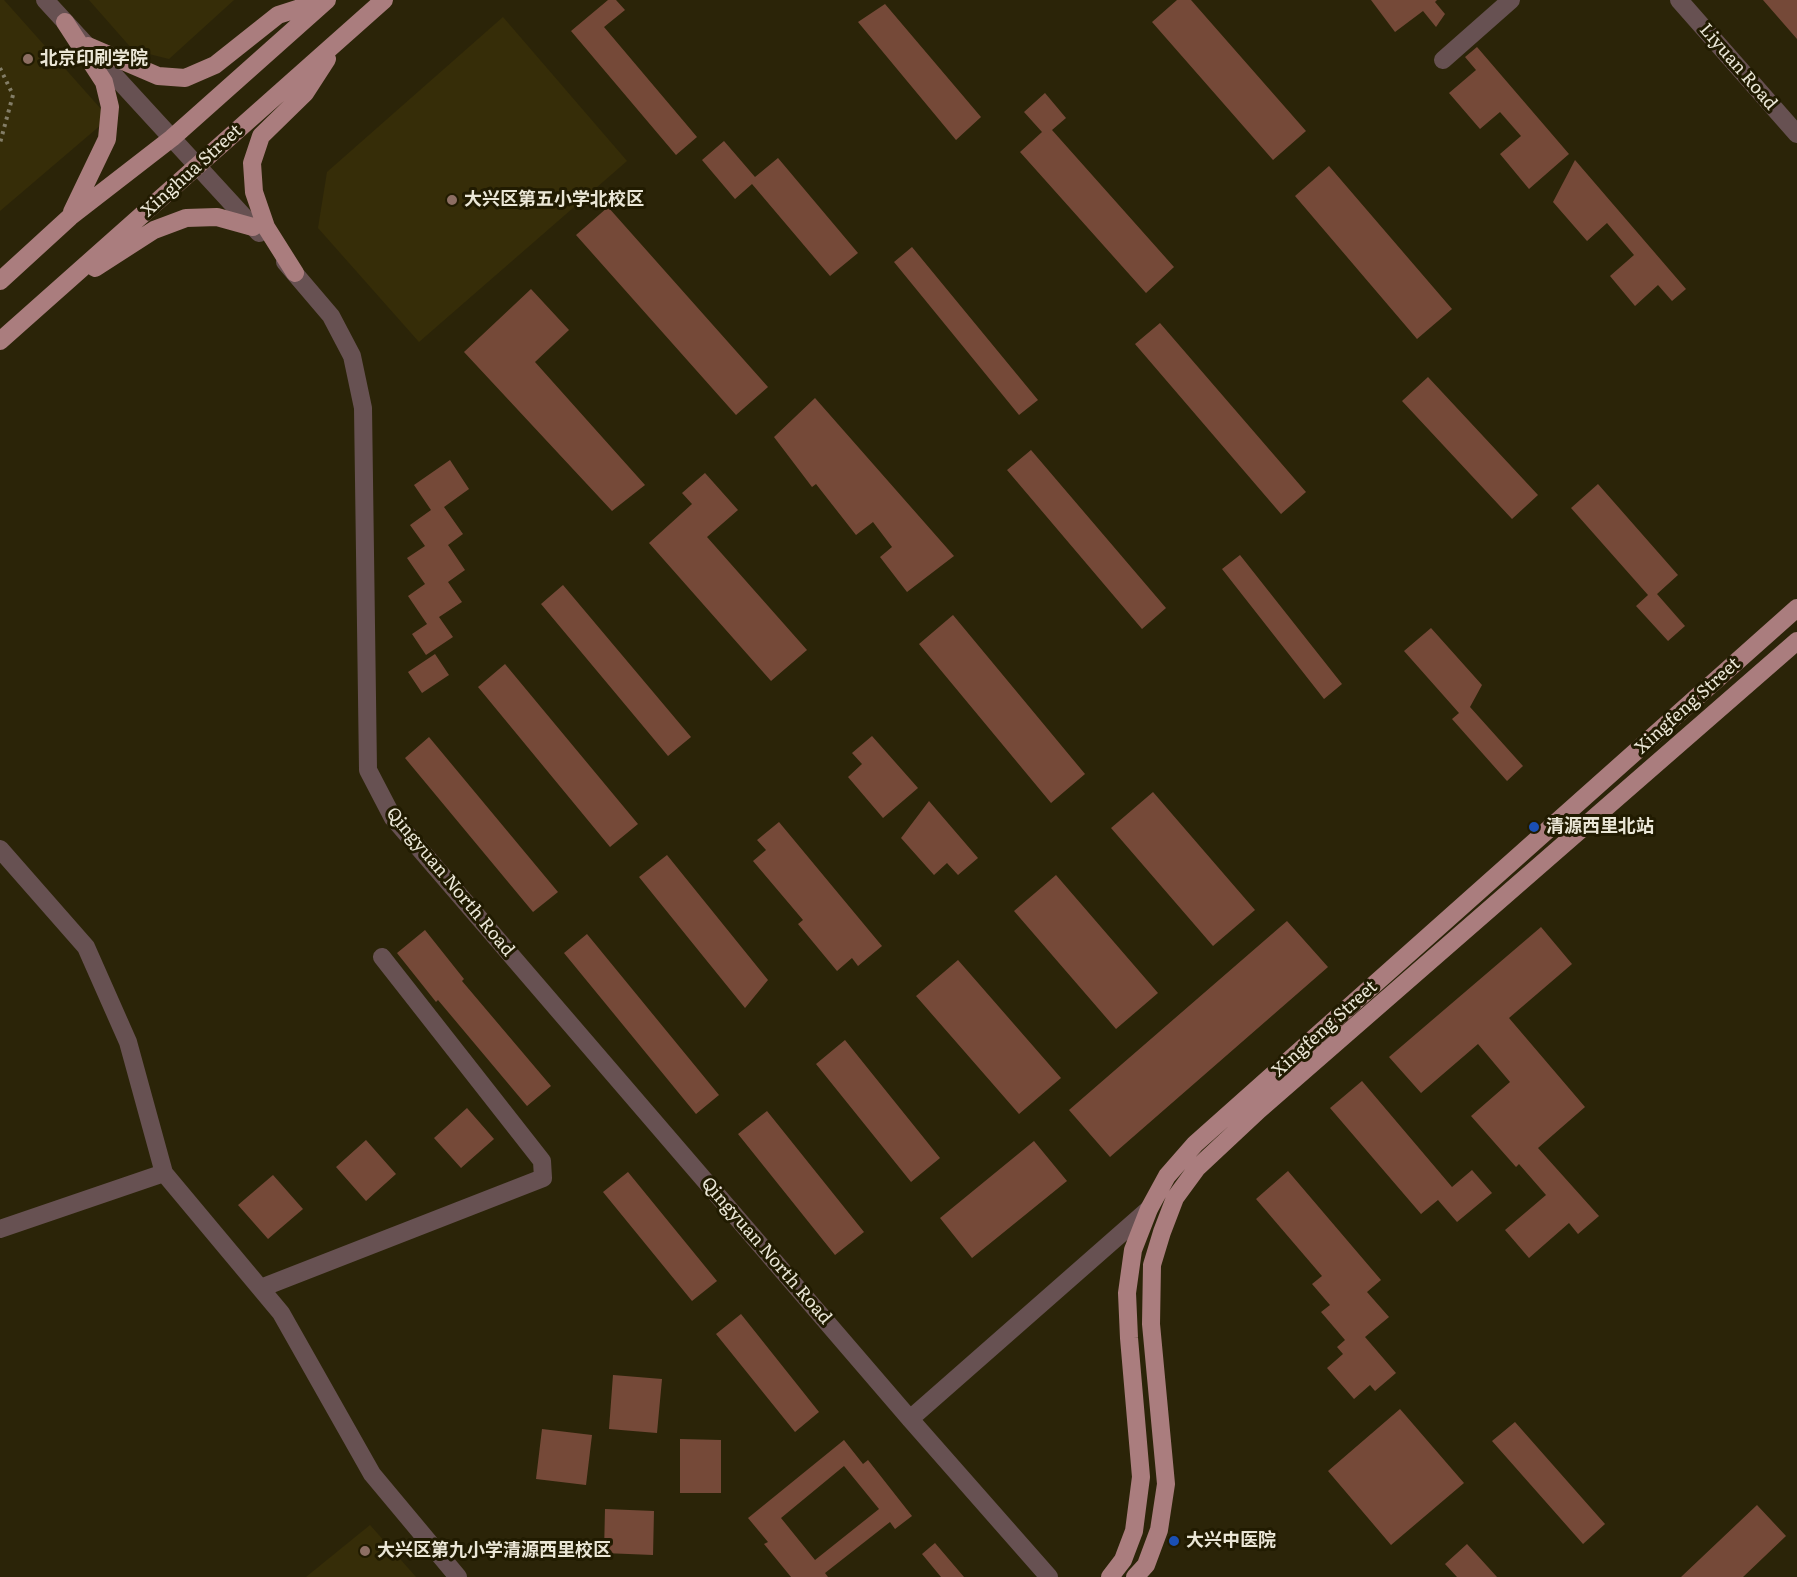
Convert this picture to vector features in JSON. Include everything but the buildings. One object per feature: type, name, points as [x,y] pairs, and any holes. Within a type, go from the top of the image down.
[{"type":"main road","points":[[88,46],[158,76],[185,78],[215,65],[278,15],[325,0]]},
{"type":"main road","name":"Xinghua Street","points":[[0,281],[70,216],[172,138],[325,0]]},
{"type":"main road","name":"Xinghua Street","points":[[0,341],[384,0]]},
{"type":"main road","points":[[65,22],[104,82],[110,107],[107,139],[70,216]]},
{"type":"main road","points":[[295,273],[267,227],[254,192],[252,163],[261,136],[304,93],[340,39]]},
{"type":"main road","points":[[66,282],[108,261],[154,230],[186,218],[217,217],[253,227]]},
{"type":"main road","name":"Xingfeng Street","points":[[1110,1577],[1123,1560],[1134,1531],[1141,1477],[1127,1293],[1133,1250],[1149,1209],[1167,1176],[1195,1143],[1797,608]]},
{"type":"main road","name":"Xingfeng Street","points":[[1135,1577],[1146,1565],[1159,1530],[1166,1484],[1151,1324],[1152,1265],[1175,1198],[1197,1168],[1259,1110],[1797,641]]},
{"type":"street","name":"Qingyuan North Road","points":[[45,0],[295,273],[331,316],[352,356],[363,408],[368,770],[393,818],[910,1419],[1049,1577]]},
{"type":"street","points":[[1443,60],[1511,0]]},
{"type":"street","name":"Liyuan Road","points":[[1679,0],[1797,134]]},
{"type":"street","points":[[0,849],[86,947],[128,1042],[164,1173],[281,1313],[372,1474],[458,1577]]},
{"type":"street","points":[[261,1288],[543,1178],[542,1161],[382,957]]},
{"type":"street","points":[[0,1229],[164,1173]]},
{"type":"street","points":[[910,1419],[1149,1209]]},
{"type":"path","points":[[0,68],[13,95],[0,143]]},
{"type":"shaded area","name":"北京印刷学院","points":[[0,0],[4,0],[109,118],[0,211]]},
{"type":"shaded area","points":[[89,0],[234,0],[169,59],[133,50]]},
{"type":"shaded area","name":"大兴区第五小学北校区","points":[[503,17],[627,161],[419,342],[318,228],[327,172]]},
{"type":"shaded area","name":"大兴区第九小学清源西里校区","points":[[370,1525],[416,1577],[306,1577]]},
{"type":"place","name":"北京印刷学院","points":[[28,59]]},
{"type":"place","name":"大兴区第五小学北校区","points":[[452,200]]},
{"type":"place","name":"清源西里北站","points":[[1534,827]]},
{"type":"place","name":"大兴中医院","points":[[1174,1541]]},
{"type":"place","name":"大兴区第九小学清源西里校区","points":[[365,1551]]}]
